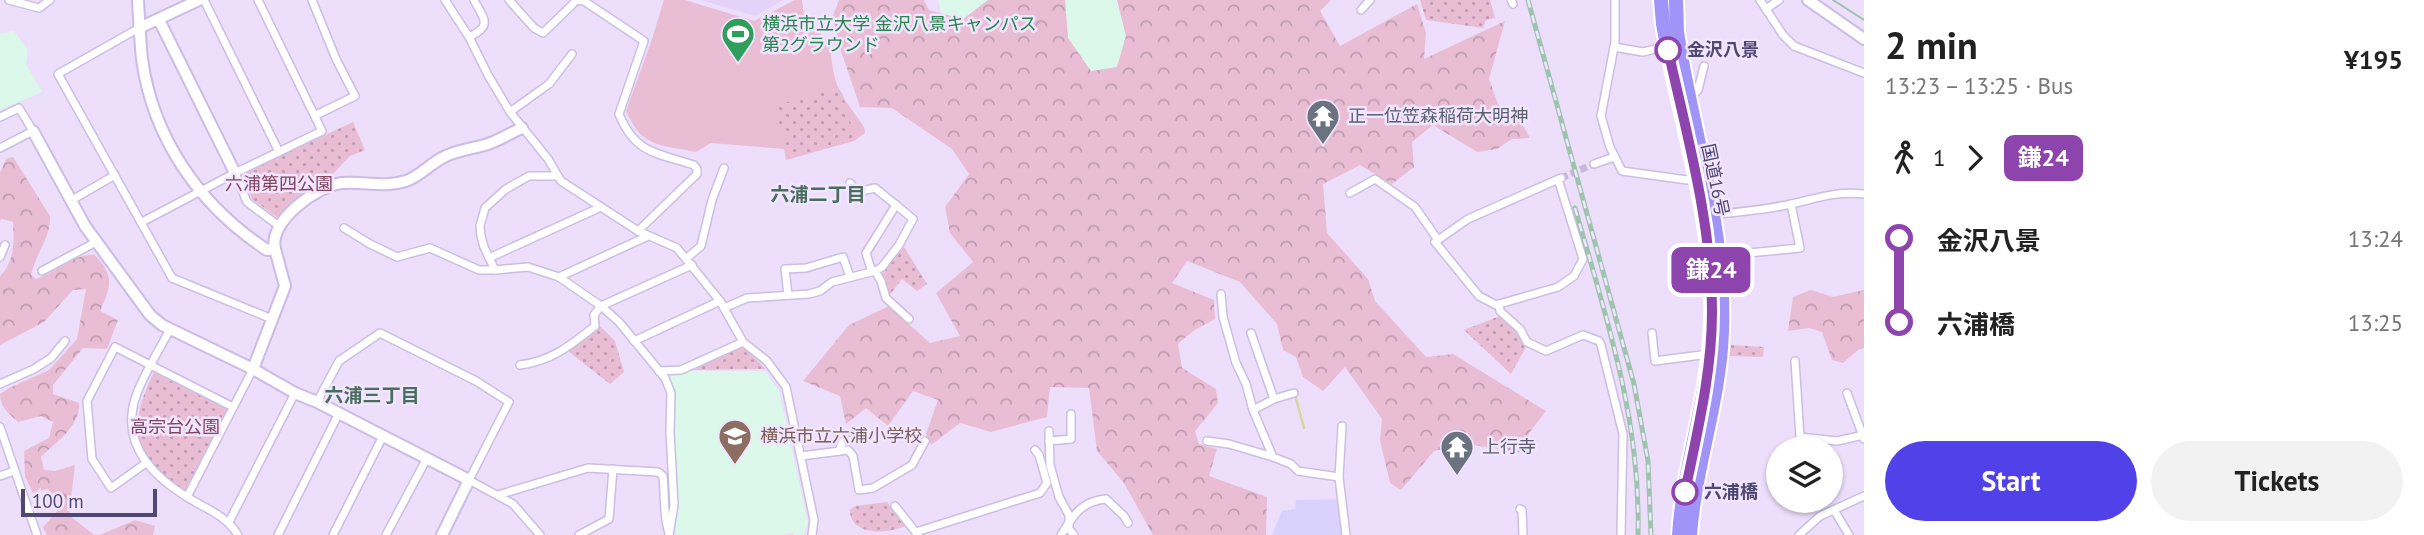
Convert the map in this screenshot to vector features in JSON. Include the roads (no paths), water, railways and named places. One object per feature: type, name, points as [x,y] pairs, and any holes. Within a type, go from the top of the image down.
[{"type":"highway","name":"国道16号","points":[[1661,0],[1667,46],[1720,260],[1723,296],[1722,333],[1714,395],[1690,535]]},
{"type":"highway","name":"国道16号","points":[[1676,0],[1676,32],[1689,99],[1710,252],[1712,315],[1710,354],[1679,535]]},
{"type":"street","points":[[9,0],[39,8],[50,0]]},
{"type":"street","points":[[138,0],[142,60],[153,106],[170,147],[199,191],[247,237],[267,250],[275,249]]},
{"type":"street","points":[[199,0],[139,28],[58,74],[172,278],[272,319]]},
{"type":"street","points":[[204,0],[279,152]]},
{"type":"street","points":[[142,222],[322,131],[258,0]]},
{"type":"street","points":[[312,0],[336,60],[355,96],[316,116]]},
{"type":"street","points":[[445,0],[469,37],[510,112],[548,159],[557,176],[565,185],[638,231],[677,248],[722,304],[743,342],[767,361],[786,387],[814,520],[812,535]]},
{"type":"street","points":[[469,37],[485,27],[485,21],[474,0]]},
{"type":"street","points":[[509,0],[534,28],[544,33],[575,1],[584,1],[644,41],[619,114],[626,133],[642,149],[694,165],[697,169],[696,174],[638,231]]},
{"type":"street","points":[[1361,10],[1370,0]]},
{"type":"street","points":[[1615,0],[1614,47],[1601,116],[1614,157],[1622,171],[1700,178]]},
{"type":"street","points":[[1760,0],[1783,35],[1794,46],[1864,73]]},
{"type":"street","points":[[1766,9],[1779,0]]},
{"type":"street","points":[[1808,0],[1864,39]]},
{"type":"street","points":[[159,20],[247,202],[279,226]]},
{"type":"street","points":[[1614,47],[1643,52],[1667,46]]},
{"type":"street","points":[[510,112],[549,84],[572,54]]},
{"type":"street","points":[[1689,99],[1698,90],[1704,66]]},
{"type":"street","points":[[0,117],[19,108],[96,242],[142,307],[162,326],[253,369],[295,393],[340,413],[498,495],[513,504],[540,535]]},
{"type":"street","points":[[187,497],[253,369],[285,286],[273,237],[279,226],[294,210],[326,188],[341,183],[382,186],[403,181],[422,173],[442,157],[490,143],[522,128]]},
{"type":"street","points":[[0,148],[33,131]]},
{"type":"street","points":[[1594,164],[1614,157]]},
{"type":"street","points":[[520,365],[536,363],[562,352],[595,326],[594,316],[601,306],[690,262],[701,246],[712,200],[724,168]]},
{"type":"street","points":[[72,200],[115,175]]},
{"type":"street","points":[[495,270],[484,247],[480,226],[489,202],[529,176],[557,176]]},
{"type":"street","points":[[1559,178],[1583,259],[1574,276],[1558,287],[1499,304],[1485,302],[1479,296],[1437,248],[1435,242],[1438,240],[1468,219],[1559,178]]},
{"type":"street","points":[[1350,193],[1374,179],[1415,207],[1438,240]]},
{"type":"street","points":[[634,341],[722,304],[747,298],[809,294],[820,291],[832,282],[882,267],[913,219],[875,188],[857,192],[850,183]]},
{"type":"street","points":[[1719,214],[1791,204],[1829,194],[1864,194]]},
{"type":"street","points":[[1728,254],[1800,248],[1791,204]]},
{"type":"street","points":[[896,205],[866,253],[881,281],[886,298],[909,319]]},
{"type":"street","points":[[489,258],[601,207]]},
{"type":"street","points":[[344,228],[397,257],[430,248],[479,270],[528,267],[559,277],[601,306],[659,370],[671,393],[674,505],[669,535]]},
{"type":"street","points":[[559,277],[648,236]]},
{"type":"street","points":[[42,271],[96,242]]},
{"type":"street","points":[[0,257],[5,245]]},
{"type":"street","points":[[788,295],[785,269],[806,268],[843,257],[850,277]]},
{"type":"street","points":[[1221,293],[1223,317],[1240,375],[1246,384],[1253,410],[1273,457]]},
{"type":"street","points":[[1499,304],[1500,311],[1520,328],[1527,342],[1546,351],[1584,335],[1599,341],[1623,434],[1621,535]]},
{"type":"street","points":[[170,329],[136,396],[133,413],[135,439],[146,463],[160,478],[229,522],[238,535]]},
{"type":"street","points":[[317,402],[339,361],[380,333],[509,402],[442,535]]},
{"type":"street","points":[[1251,333],[1274,399]]},
{"type":"street","points":[[1652,333],[1655,361],[1710,354]]},
{"type":"street","points":[[0,384],[51,358],[65,341]]},
{"type":"street","points":[[659,370],[681,370],[743,342]]},
{"type":"street","points":[[146,463],[111,488],[92,459],[87,401],[115,347],[233,407]]},
{"type":"street","points":[[1795,361],[1800,437],[1837,441],[1863,437],[1847,393]]},
{"type":"street","points":[[229,522],[295,393]]},
{"type":"street","points":[[1253,410],[1274,399],[1294,393]]},
{"type":"street","points":[[278,535],[340,413]]},
{"type":"street","points":[[1049,441],[1071,439],[1071,414]]},
{"type":"street","points":[[1342,426],[1339,477],[1346,535]]},
{"type":"street","points":[[0,427],[37,535]]},
{"type":"street","points":[[1049,431],[1050,465],[1059,497],[1069,515],[1069,529],[1074,535]]},
{"type":"street","points":[[333,535],[383,436]]},
{"type":"street","points":[[839,450],[843,441],[866,439]]},
{"type":"street","points":[[802,456],[848,450],[853,456],[859,490],[873,488],[912,465],[925,441]]},
{"type":"street","points":[[1207,441],[1229,444],[1273,457],[1291,464],[1298,471],[1339,477]]},
{"type":"street","points":[[895,506],[917,533],[1040,493],[1047,484],[1039,455],[1035,450]]},
{"type":"street","points":[[386,535],[426,458]]},
{"type":"street","points":[[498,495],[588,468],[658,472],[663,476],[666,504],[664,520],[669,535]]},
{"type":"street","points":[[579,535],[592,532],[609,519],[613,469]]},
{"type":"street","points":[[0,476],[14,471]]},
{"type":"street","points":[[1843,506],[1864,496]]},
{"type":"street","points":[[1061,535],[1072,515],[1094,500],[1106,499],[1128,523]]},
{"type":"street","points":[[1520,509],[1523,535]]},
{"type":"street","points":[[1800,535],[1827,513]]},
{"type":"street","points":[[1836,513],[1849,535]]},
{"type":"waterway","points":[[1295,395],[1304,428]]},
{"type":"tunnel","points":[[1561,178],[1594,164]]},
{"type":"tram line","points":[[1833,0],[1864,20]]},
{"type":"railway","points":[[1528,0],[1634,384],[1648,461],[1651,535]]},
{"type":"railway","points":[[1575,208],[1628,409],[1634,450],[1638,535]]},
{"type":"place","name":"金沢八景","points":[[1668,50]]},
{"type":"place","name":"横浜市立大学 金沢八景キャンパス 第2グラウンド","points":[[738,64]]},
{"type":"place","name":"正一位笠森稲荷大明神","points":[[1323,146]]},
{"type":"place","name":"横浜市立六浦小学校","points":[[735,466]]},
{"type":"place","name":"上行寺","points":[[1457,477]]},
{"type":"place","name":"六浦橋","points":[[1685,492]]},
{"type":"district","name":"六浦二丁目","points":[[818,194]]},
{"type":"district","name":"六浦三丁目","points":[[372,395]]},
{"type":"park label","name":"六浦第四公園","points":[[279,184]]},
{"type":"park label","name":"高宗台公園","points":[[175,427]]}]
